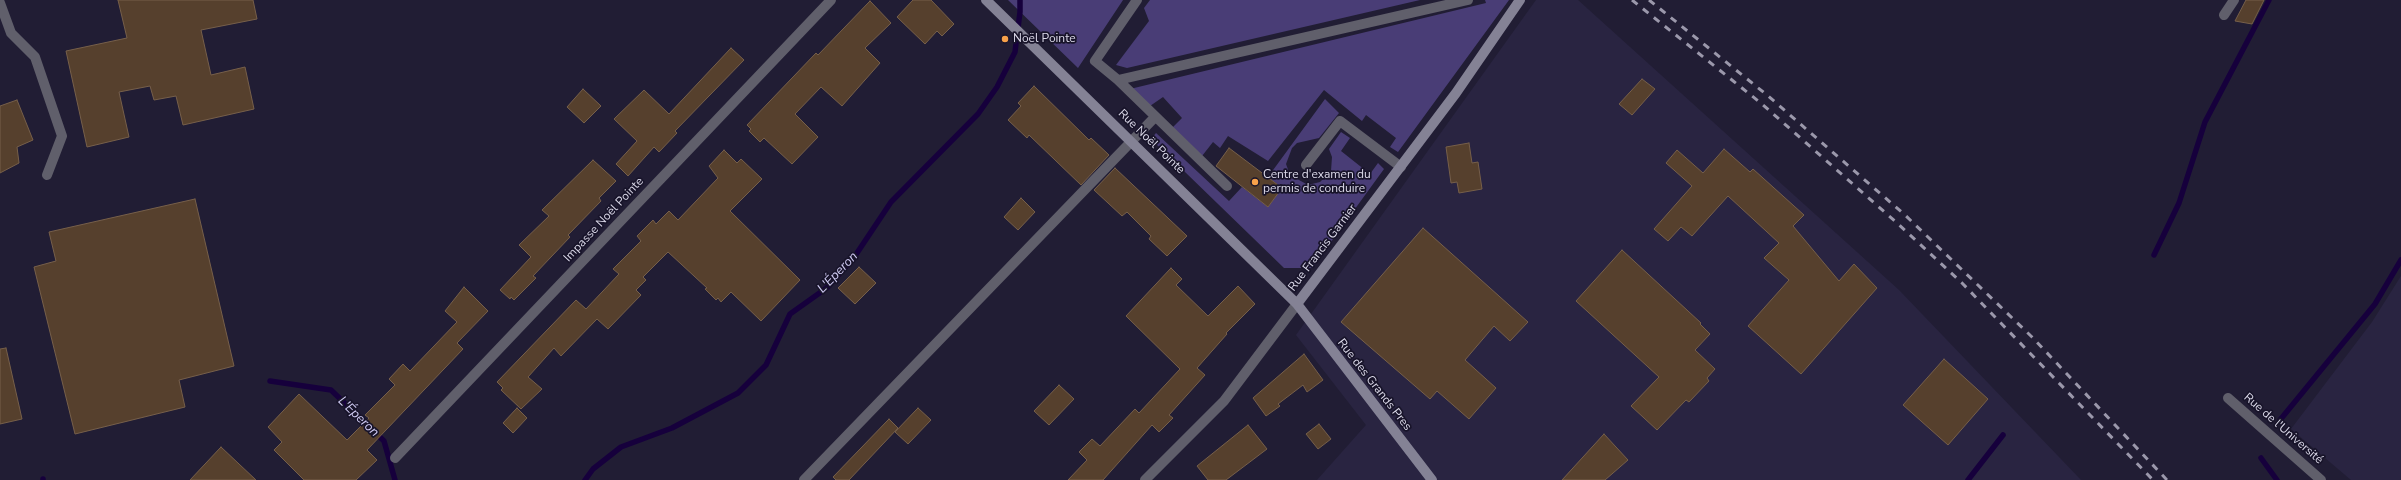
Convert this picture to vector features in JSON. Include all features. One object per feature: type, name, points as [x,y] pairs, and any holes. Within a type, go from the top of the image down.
[{"type":"street","name":"Impasse Noël Pointe","points":[[395,458],[831,0]]},
{"type":"street","name":"Rue Noël Pointe","points":[[986,0],[1131,140],[1297,304]]},
{"type":"street","points":[[1137,0],[1095,61],[1118,80],[1227,186]]},
{"type":"street","points":[[1118,80],[1468,0]]},
{"type":"street","name":"Rue Francis Garnier","points":[[1145,480],[1224,401],[1456,93],[1520,0]]},
{"type":"street","points":[[2224,15],[2234,0]]},
{"type":"street","points":[[0,3],[11,33],[35,57],[62,136],[47,175]]},
{"type":"street","points":[[804,480],[1155,116]]},
{"type":"street","points":[[1306,165],[1340,121],[1401,167]]},
{"type":"street","name":"Rue des Grands Pres","points":[[1297,304],[1432,480]]},
{"type":"street","name":"Rue de l'Université","points":[[2228,398],[2321,480]]},
{"type":"shaded area","points":[[1008,0],[1123,0],[1078,68]]},
{"type":"shaded area","points":[[1150,0],[1420,0],[1127,68],[1116,65],[1149,21],[1144,8]]},
{"type":"shaded area","points":[[1485,0],[1509,0],[1398,152],[1390,147],[1396,138],[1366,115],[1362,121],[1324,90],[1268,161],[1228,136],[1220,148],[1213,142],[1202,156],[1172,128],[1182,118],[1163,97],[1150,106],[1130,89],[1486,3]]},
{"type":"shaded area","points":[[1536,0],[1578,0],[1899,290],[2081,480],[1317,480],[1366,425],[1296,335]]},
{"type":"shaded area","points":[[1325,99],[1339,113],[1319,138],[1297,143],[1292,148],[1286,164],[1290,175],[1308,185],[1320,182],[1331,171],[1332,157],[1329,149],[1341,132],[1350,138],[1341,151],[1370,174],[1378,163],[1384,169],[1312,268],[1284,268],[1151,139],[1156,133],[1229,201],[1242,187],[1268,207],[1282,188],[1268,177]]},
{"type":"shaded area","points":[[2401,276],[2401,480],[2351,480],[2291,429],[2372,322]]},
{"type":"building","points":[[118,0],[253,0],[257,19],[201,30],[211,75],[245,67],[254,109],[183,125],[176,96],[154,100],[150,86],[119,92],[129,137],[87,147],[66,51],[127,38]]},
{"type":"building","points":[[913,0],[931,0],[954,24],[942,36],[937,31],[925,44],[897,17]]},
{"type":"building","points":[[2246,0],[2264,0],[2252,24],[2235,21]]},
{"type":"building","points":[[870,1],[891,23],[865,48],[880,63],[842,106],[821,87],[795,114],[818,137],[792,164],[764,138],[760,142],[749,131],[751,129],[747,125],[816,53],[818,55]]},
{"type":"building","points":[[731,48],[744,60],[675,131],[677,133],[659,152],[654,147],[628,176],[616,164],[637,141],[614,119],[644,90],[669,114]]},
{"type":"building","points":[[1642,79],[1655,89],[1632,115],[1619,104]]},
{"type":"building","points":[[1034,86],[1089,140],[1091,138],[1109,155],[1081,185],[1029,135],[1027,138],[1008,120],[1021,106],[1018,103]]},
{"type":"building","points":[[583,89],[601,106],[584,123],[567,107]]},
{"type":"building","points":[[17,100],[33,140],[17,147],[19,163],[0,173],[0,106]]},
{"type":"building","points":[[1469,143],[1472,163],[1478,162],[1482,189],[1459,193],[1457,182],[1451,183],[1446,147]]},
{"type":"building","name":"Centre d'examen du permis de conduire","points":[[1229,148],[1282,188],[1268,207],[1216,166]]},
{"type":"building","points":[[1724,149],[1750,172],[1753,169],[1804,215],[1793,226],[1839,281],[1854,264],[1877,288],[1801,374],[1748,326],[1789,280],[1764,258],[1779,243],[1728,196],[1692,236],[1681,227],[1668,241],[1654,229],[1692,186],[1666,163],[1677,150],[1703,173]]},
{"type":"building","points":[[724,150],[737,163],[741,159],[762,179],[730,211],[800,280],[761,321],[731,292],[721,302],[718,298],[716,300],[705,289],[707,288],[668,252],[643,277],[646,280],[636,290],[641,295],[608,329],[597,319],[561,356],[554,348],[528,377],[542,389],[521,409],[501,390],[503,388],[497,382],[576,300],[586,309],[619,274],[613,269],[641,241],[637,236],[653,220],[656,224],[669,211],[678,220],[718,178],[709,166]]},
{"type":"building","points":[[593,160],[616,181],[599,198],[601,201],[568,235],[570,237],[533,276],[536,278],[514,300],[511,297],[510,299],[500,290],[531,257],[519,245],[549,216],[542,210]]},
{"type":"building","points":[[1115,168],[1187,236],[1167,256],[1149,239],[1151,236],[1127,212],[1122,216],[1094,190]]},
{"type":"building","points":[[1021,198],[1035,212],[1018,230],[1004,217]]},
{"type":"building","points":[[195,199],[234,366],[179,380],[185,407],[75,434],[34,267],[56,261],[49,232]]},
{"type":"building","points":[[1423,228],[1528,322],[1510,341],[1494,326],[1465,360],[1496,388],[1469,419],[1437,391],[1430,399],[1341,322]]},
{"type":"building","points":[[1622,250],[1701,323],[1700,324],[1710,334],[1695,350],[1715,369],[1707,378],[1709,381],[1689,402],[1686,400],[1657,430],[1631,406],[1659,377],[1576,301]]},
{"type":"building","points":[[859,267],[876,283],[855,304],[838,288]]},
{"type":"building","points":[[1171,268],[1182,279],[1176,285],[1208,316],[1238,286],[1255,304],[1226,333],[1227,334],[1197,368],[1205,375],[1169,415],[1173,418],[1159,432],[1152,425],[1103,480],[1068,480],[1087,460],[1079,452],[1092,439],[1100,446],[1135,409],[1139,413],[1180,369],[1126,316]]},
{"type":"building","points":[[464,287],[488,311],[457,343],[463,349],[367,450],[377,460],[356,480],[304,480],[274,450],[282,442],[268,427],[299,394],[347,440],[369,418],[365,415],[395,385],[389,379],[403,364],[410,371],[457,322],[445,311]]},
{"type":"building","points":[[6,348],[22,419],[0,424],[0,349]]},
{"type":"building","points":[[1304,354],[1323,380],[1307,392],[1303,385],[1278,404],[1280,406],[1266,416],[1253,398]]},
{"type":"building","points":[[1944,359],[1988,399],[1948,445],[1903,405]]},
{"type":"building","points":[[1059,385],[1074,399],[1049,425],[1034,411]]},
{"type":"building","points":[[517,408],[527,418],[513,433],[503,423]]},
{"type":"building","points":[[918,408],[931,420],[908,444],[895,432]]},
{"type":"building","points":[[889,419],[898,428],[849,480],[836,480],[833,477]]},
{"type":"building","points":[[1319,424],[1331,439],[1318,449],[1306,434]]},
{"type":"building","points":[[1248,425],[1267,449],[1226,480],[1208,480],[1197,466]]},
{"type":"building","points":[[1604,434],[1628,460],[1605,480],[1562,480]]},
{"type":"building","points":[[221,447],[256,480],[190,480]]},
{"type":"waterway","name":"L'Éperon","points":[[585,480],[593,469],[621,447],[672,428],[738,393],[766,365],[790,314],[828,287],[855,256],[891,202],[978,114],[997,87],[1015,52],[1020,0]]},
{"type":"waterway","points":[[2154,255],[2179,203],[2205,122],[2269,0]]},
{"type":"waterway","points":[[2280,420],[2375,304],[2401,260]]},
{"type":"waterway","name":"L'Éperon","points":[[270,381],[331,390],[384,441],[395,480]]},
{"type":"waterway","points":[[1968,480],[2003,435]]},
{"type":"waterway","points":[[2261,458],[2277,480]]},
{"type":"railway","points":[[1632,0],[1762,104],[1897,223],[1962,283],[2153,480]]},
{"type":"railway","points":[[1649,0],[1767,95],[1905,215],[2032,337],[2167,480]]},
{"type":"place","name":"Noël Pointe","points":[[1005,39]]},
{"type":"place","name":"Centre d'examen du permis de conduire","points":[[1255,182]]}]
